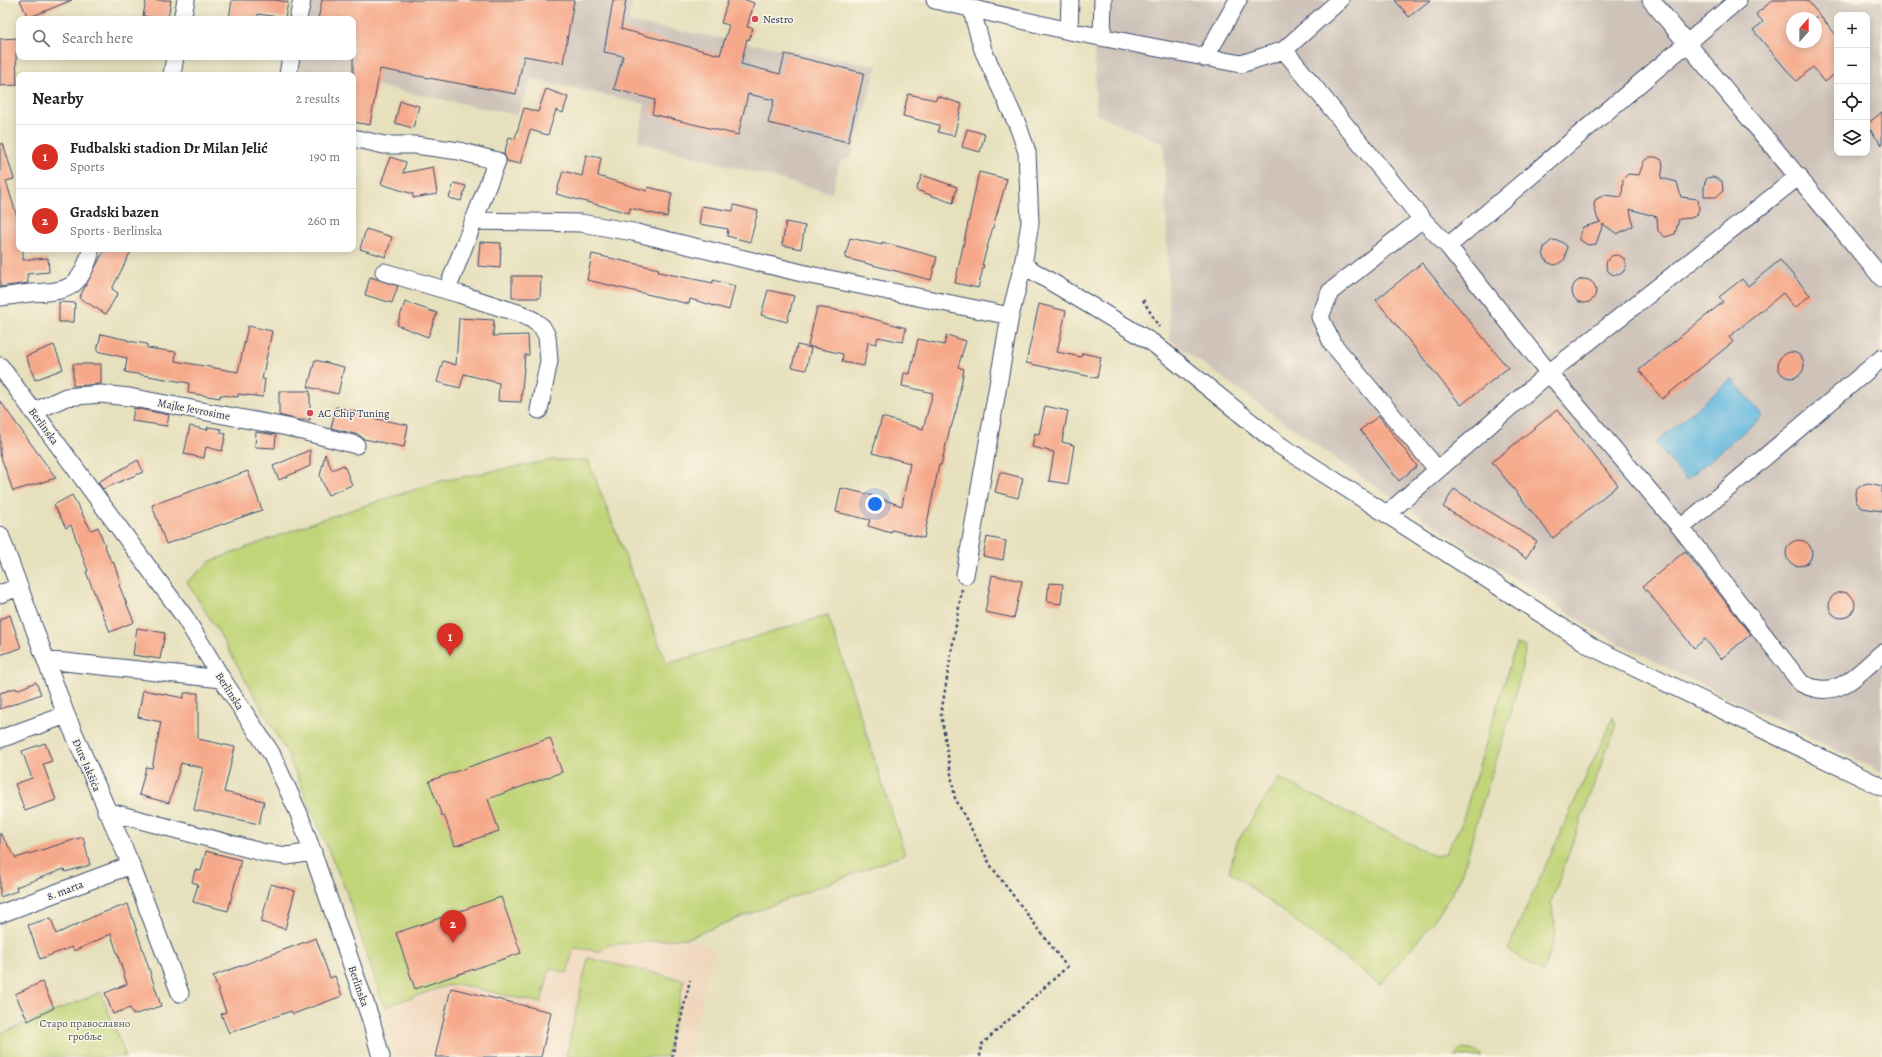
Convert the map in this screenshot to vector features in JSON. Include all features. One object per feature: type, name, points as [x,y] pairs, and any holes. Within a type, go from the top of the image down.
[{"type":"street","points":[[183,16],[186,0]]},
{"type":"street","points":[[299,16],[302,0]]},
{"type":"street","points":[[935,0],[1069,31],[1102,36],[1241,64],[1284,50],[1340,0]]},
{"type":"street","points":[[1069,31],[1070,0]]},
{"type":"street","points":[[1102,36],[1103,0]]},
{"type":"street","points":[[1206,58],[1238,0]]},
{"type":"street","points":[[1651,0],[1799,176],[1882,278]]},
{"type":"street","points":[[1448,246],[1738,0]]},
{"type":"street","points":[[965,575],[1010,316],[1023,265],[1030,223],[1026,152],[1018,126],[983,50],[971,8]]},
{"type":"street","points":[[1284,50],[1422,219],[1448,246],[1549,373],[1681,528],[1801,683],[1814,690],[1839,688],[1882,653]]},
{"type":"street","points":[[172,72],[174,60]]},
{"type":"street","points":[[289,72],[291,60]]},
{"type":"street","points":[[356,139],[384,145],[415,145],[458,151],[497,161],[447,290]]},
{"type":"street","points":[[1387,514],[1549,373],[1799,176]]},
{"type":"street","points":[[1422,219],[1330,292],[1320,317],[1332,343],[1437,469]]},
{"type":"street","points":[[473,221],[581,224],[633,232],[810,275],[1010,316]]},
{"type":"street","points":[[0,297],[55,292],[67,289],[79,278],[86,266],[90,254]]},
{"type":"street","points":[[1023,265],[1153,344],[1278,444],[1594,648],[1882,787]]},
{"type":"street","points":[[384,272],[447,290],[520,314],[533,320],[542,327],[547,336],[549,361],[539,410]]},
{"type":"street","points":[[1681,528],[1882,358]]},
{"type":"street","name":"Berlinska","points":[[0,366],[184,616],[222,679],[271,753],[299,814],[313,852],[371,1020],[381,1057]]},
{"type":"street","name":"Majke Jevrosime","points":[[33,412],[66,397],[100,394],[129,397],[287,427],[356,445]]},
{"type":"street","name":"Đure Jakšića","points":[[0,535],[66,715],[106,811],[131,865],[180,993]]},
{"type":"street","points":[[0,594],[19,587]]},
{"type":"street","points":[[46,660],[222,679]]},
{"type":"street","points":[[0,740],[66,715]]},
{"type":"street","points":[[106,811],[265,854],[287,856],[313,852]]},
{"type":"street","name":"8. marta","points":[[0,914],[131,865]]},
{"type":"path","points":[[965,575],[941,714],[955,798],[991,866],[1067,967],[981,1045],[980,1057]]},
{"type":"path","points":[[672,1057],[690,980]]},
{"type":"shaded area","points":[[312,0],[633,0],[629,22],[877,66],[851,157],[839,163],[832,193],[638,142],[645,104],[532,79],[517,115],[356,82],[356,72],[309,72],[299,70],[301,60],[356,60],[356,16],[309,16]]},
{"type":"shaded area","points":[[1093,0],[1882,0],[1882,772],[1599,633],[1367,481],[1170,340],[1164,144],[1096,114]]},
{"type":"shaded area","points":[[687,938],[713,949],[689,1057],[396,1057],[384,1007],[445,986],[460,985],[541,1003],[550,968],[574,948],[600,951],[608,945]]},
{"type":"green space","points":[[552,460],[588,460],[667,664],[828,615],[905,854],[687,938],[608,945],[600,951],[574,948],[567,973],[550,968],[541,1003],[460,985],[445,986],[384,1007],[346,891],[287,753],[219,633],[187,582],[211,561],[317,521],[441,481]]},
{"type":"green space","points":[[1516,644],[1526,647],[1517,689],[1506,730],[1477,820],[1467,859],[1460,877],[1449,899],[1431,924],[1380,985],[1229,871],[1237,842],[1279,778],[1435,856],[1445,854],[1461,825]]},
{"type":"green space","points":[[1613,717],[1616,724],[1551,902],[1556,933],[1543,972],[1508,950]]},
{"type":"green space","points":[[588,958],[684,980],[666,1057],[566,1056]]},
{"type":"green space","name":"Старо православно гробље","points":[[101,992],[126,1057],[0,1057],[0,1034]]},
{"type":"green space","points":[[1462,1049],[1477,1051],[1482,1057],[1454,1057]]},
{"type":"water","points":[[1732,379],[1763,416],[1686,480],[1655,443]]},
{"type":"building","points":[[20,0],[72,0],[33,16],[27,16]]},
{"type":"building","points":[[146,0],[171,0],[168,16],[143,16]]},
{"type":"building","points":[[232,0],[275,0],[288,2],[285,16],[258,14],[258,16],[229,16]]},
{"type":"building","points":[[322,0],[574,0],[563,63],[524,56],[516,94],[380,69],[370,125],[356,123],[356,72],[353,72],[353,60],[356,60],[356,16],[319,16]]},
{"type":"building","points":[[613,0],[626,0],[621,29],[720,55],[729,25],[721,23],[728,0],[746,0],[754,3],[747,27],[753,28],[749,40],[747,39],[741,64],[780,74],[785,54],[864,73],[848,142],[768,123],[774,100],[748,94],[738,135],[652,114],[655,100],[614,89],[623,56],[604,52]]},
{"type":"building","points":[[1395,0],[1430,0],[1409,17]]},
{"type":"building","points":[[1773,0],[1807,0],[1817,12],[1786,12],[1786,48],[1822,48],[1822,18],[1834,32],[1834,74],[1825,82],[1813,67],[1796,81],[1753,30],[1763,22],[1756,14]]},
{"type":"building","points":[[16,38],[16,85],[0,86],[0,39]]},
{"type":"building","points":[[546,89],[568,97],[563,113],[556,110],[548,135],[530,130],[520,164],[507,161],[504,154],[509,137],[515,139],[524,108],[538,112]]},
{"type":"building","points":[[908,94],[936,100],[937,96],[962,104],[954,136],[938,132],[939,125],[903,116]]},
{"type":"building","points":[[400,101],[419,106],[413,128],[395,123]]},
{"type":"building","points":[[1882,112],[1882,145],[1870,130],[1870,122]]},
{"type":"building","points":[[967,129],[985,134],[980,152],[962,147]]},
{"type":"building","points":[[3,143],[14,179],[6,181],[16,213],[16,252],[23,252],[23,260],[48,258],[49,272],[27,274],[28,283],[0,287],[0,144]]},
{"type":"building","points":[[586,155],[601,158],[598,176],[647,191],[648,187],[672,193],[667,217],[630,208],[629,213],[556,194],[563,171],[582,176]]},
{"type":"building","points":[[390,157],[406,162],[403,173],[433,167],[437,194],[413,198],[413,194],[381,184]]},
{"type":"building","points":[[1649,157],[1656,157],[1662,160],[1663,167],[1661,178],[1677,182],[1681,197],[1698,199],[1699,209],[1697,215],[1691,218],[1679,219],[1675,234],[1665,237],[1658,231],[1657,217],[1630,209],[1633,226],[1617,234],[1603,224],[1596,244],[1588,245],[1580,240],[1580,233],[1583,227],[1601,222],[1598,220],[1594,206],[1595,200],[1604,195],[1622,197],[1623,179],[1628,174],[1639,175],[1644,161]]},
{"type":"building","points":[[979,172],[1007,179],[982,265],[984,265],[978,288],[955,283]]},
{"type":"building","points":[[922,175],[957,187],[953,203],[916,190]]},
{"type":"building","points":[[1713,177],[1722,181],[1723,191],[1716,197],[1704,197],[1704,185],[1707,178]]},
{"type":"building","points":[[454,183],[466,186],[461,201],[449,198]]},
{"type":"building","points":[[734,205],[758,211],[750,242],[727,236],[728,229],[699,224],[702,206],[733,211]]},
{"type":"building","points":[[786,222],[805,226],[801,249],[782,245]]},
{"type":"building","points":[[366,229],[392,237],[386,257],[360,249]]},
{"type":"building","points":[[850,238],[882,245],[882,242],[937,257],[931,280],[845,258]]},
{"type":"building","points":[[1552,240],[1560,241],[1567,246],[1565,259],[1554,265],[1547,262],[1543,254],[1544,247]]},
{"type":"building","points":[[480,242],[501,243],[500,268],[478,266]]},
{"type":"building","points":[[103,252],[130,252],[112,289],[118,293],[106,314],[79,298]]},
{"type":"building","points":[[592,254],[659,269],[658,272],[713,283],[713,280],[735,286],[729,310],[690,299],[689,304],[587,280]]},
{"type":"building","points":[[1616,255],[1623,258],[1626,265],[1623,272],[1616,275],[1609,272],[1606,265],[1609,258]]},
{"type":"building","points":[[1780,260],[1810,295],[1795,308],[1783,293],[1729,337],[1733,342],[1662,399],[1639,370],[1723,302],[1719,297],[1742,279],[1748,286]]},
{"type":"building","points":[[1422,263],[1508,368],[1461,405],[1376,300]]},
{"type":"building","points":[[512,276],[541,276],[540,298],[512,298]]},
{"type":"building","points":[[370,277],[398,286],[392,303],[365,295]]},
{"type":"building","points":[[1584,279],[1593,282],[1596,291],[1593,300],[1584,303],[1575,300],[1572,291],[1575,282]]},
{"type":"building","points":[[768,290],[794,296],[787,322],[761,315]]},
{"type":"building","points":[[59,302],[75,303],[74,322],[59,322]]},
{"type":"building","points":[[405,302],[437,313],[428,337],[397,325]]},
{"type":"building","points":[[1039,304],[1066,311],[1057,352],[1081,357],[1082,353],[1101,357],[1097,378],[1026,363]]},
{"type":"building","points":[[817,307],[852,313],[906,328],[903,342],[878,337],[876,344],[868,342],[864,366],[842,362],[843,354],[808,346]]},
{"type":"building","points":[[459,318],[494,320],[493,336],[528,335],[529,355],[525,355],[521,402],[498,401],[499,383],[464,374],[460,388],[437,382],[443,361],[456,365]]},
{"type":"building","points":[[248,326],[272,331],[262,379],[265,379],[263,397],[238,394],[238,397],[220,395],[220,398],[188,393],[189,383],[125,372],[127,358],[97,351],[101,334],[147,344],[147,348],[176,352],[175,361],[238,372]]},
{"type":"building","points":[[947,335],[966,341],[958,367],[964,369],[957,407],[941,465],[939,465],[924,538],[892,530],[891,533],[868,526],[870,520],[836,512],[841,488],[867,494],[902,506],[910,463],[872,453],[882,417],[923,429],[933,393],[902,386],[904,373],[910,374],[918,339],[944,345]]},
{"type":"building","points":[[54,345],[63,369],[35,380],[26,356]]},
{"type":"building","points":[[797,345],[811,348],[806,370],[792,367]]},
{"type":"building","points":[[1791,352],[1800,356],[1804,365],[1800,374],[1791,378],[1782,374],[1778,365],[1782,356]]},
{"type":"building","points":[[315,360],[344,367],[338,394],[308,387]]},
{"type":"building","points":[[73,364],[101,364],[101,384],[73,386]]},
{"type":"building","points":[[279,391],[310,391],[310,420],[298,420],[279,415]]},
{"type":"building","points":[[0,401],[56,478],[13,491],[0,454]]},
{"type":"building","points":[[1045,406],[1068,411],[1062,442],[1074,445],[1068,484],[1049,481],[1054,452],[1032,447],[1035,433],[1039,434]]},
{"type":"building","points":[[336,407],[362,413],[361,416],[408,425],[404,447],[364,439],[359,435],[331,428]]},
{"type":"building","points":[[134,408],[169,415],[167,426],[132,421]]},
{"type":"building","points":[[1557,410],[1618,485],[1553,538],[1492,462]]},
{"type":"building","points":[[1379,416],[1417,466],[1399,481],[1360,430]]},
{"type":"building","points":[[190,426],[207,430],[208,427],[221,429],[221,433],[226,434],[222,451],[206,447],[204,458],[184,454]]},
{"type":"building","points":[[256,432],[276,435],[275,448],[255,447]]},
{"type":"building","points":[[310,450],[310,466],[279,480],[273,466]]},
{"type":"building","points":[[325,454],[332,470],[344,465],[352,485],[328,495],[320,476]]},
{"type":"building","points":[[138,460],[143,472],[103,489],[98,482]]},
{"type":"building","points":[[248,471],[262,510],[166,544],[152,505]]},
{"type":"building","points":[[1000,472],[1023,478],[1018,498],[995,492]]},
{"type":"building","points":[[1869,483],[1882,486],[1882,511],[1862,508],[1856,502],[1855,493],[1857,489],[1864,484]]},
{"type":"building","points":[[1454,489],[1537,541],[1526,558],[1443,507]]},
{"type":"building","points":[[72,495],[91,530],[98,527],[111,562],[113,561],[121,584],[119,585],[134,622],[110,632],[86,572],[88,571],[71,525],[66,528],[54,505]]},
{"type":"building","points":[[987,537],[1006,541],[1003,560],[983,556]]},
{"type":"building","points":[[1799,540],[1808,544],[1812,553],[1808,562],[1799,566],[1790,562],[1786,553],[1790,544]]},
{"type":"building","points":[[1685,551],[1751,634],[1721,659],[1705,639],[1694,648],[1643,586]]},
{"type":"building","points":[[992,575],[1022,581],[1014,618],[985,612]]},
{"type":"building","points":[[1049,583],[1063,584],[1061,604],[1047,602]]},
{"type":"building","points":[[1842,592],[1851,596],[1855,605],[1851,614],[1842,618],[1833,614],[1829,605],[1833,596]]},
{"type":"building","points":[[10,615],[21,648],[0,655],[0,619]]},
{"type":"building","points":[[137,628],[165,633],[160,659],[133,655]]},
{"type":"building","points":[[36,682],[41,694],[0,709],[0,693],[16,688],[17,690]]},
{"type":"building","points":[[143,690],[184,698],[184,693],[198,693],[198,739],[235,747],[224,792],[264,801],[259,824],[194,810],[203,768],[181,763],[169,803],[139,795],[146,767],[152,768],[161,722],[138,717]]},
{"type":"building","points":[[550,738],[562,772],[488,799],[499,831],[455,846],[444,815],[442,816],[429,781]]},
{"type":"building","points":[[45,743],[52,761],[43,764],[56,800],[25,811],[15,784],[32,778],[22,751]]},
{"type":"building","points":[[0,833],[16,858],[83,837],[90,865],[65,872],[64,869],[16,887],[17,891],[0,897]]},
{"type":"building","points":[[206,851],[241,860],[228,911],[193,902],[198,884],[192,882],[195,870],[201,871]]},
{"type":"building","points":[[271,884],[295,891],[285,929],[261,922]]},
{"type":"building","points":[[501,897],[521,953],[415,989],[396,933]]},
{"type":"building","points":[[128,904],[161,1006],[133,1015],[130,1008],[113,1014],[105,993],[127,984],[111,934],[74,951],[72,947],[40,959],[28,925],[51,918],[56,934],[99,914]]},
{"type":"building","points":[[316,938],[330,978],[335,976],[342,996],[293,1014],[291,1011],[229,1033],[221,1014],[226,1012],[213,976]]},
{"type":"building","points":[[42,982],[54,1008],[28,1021],[15,994]]},
{"type":"building","points":[[451,988],[551,1012],[541,1057],[435,1057]]},
{"type":"place","name":"Nestro","points":[[755,19]]},
{"type":"place","name":"AC Chip Tuning","points":[[310,413]]},
{"type":"place","name":"Fudbalski stadion Dr Milan Jelić","points":[[450,656]]},
{"type":"place","name":"Gradski bazen","points":[[453,943]]}]
